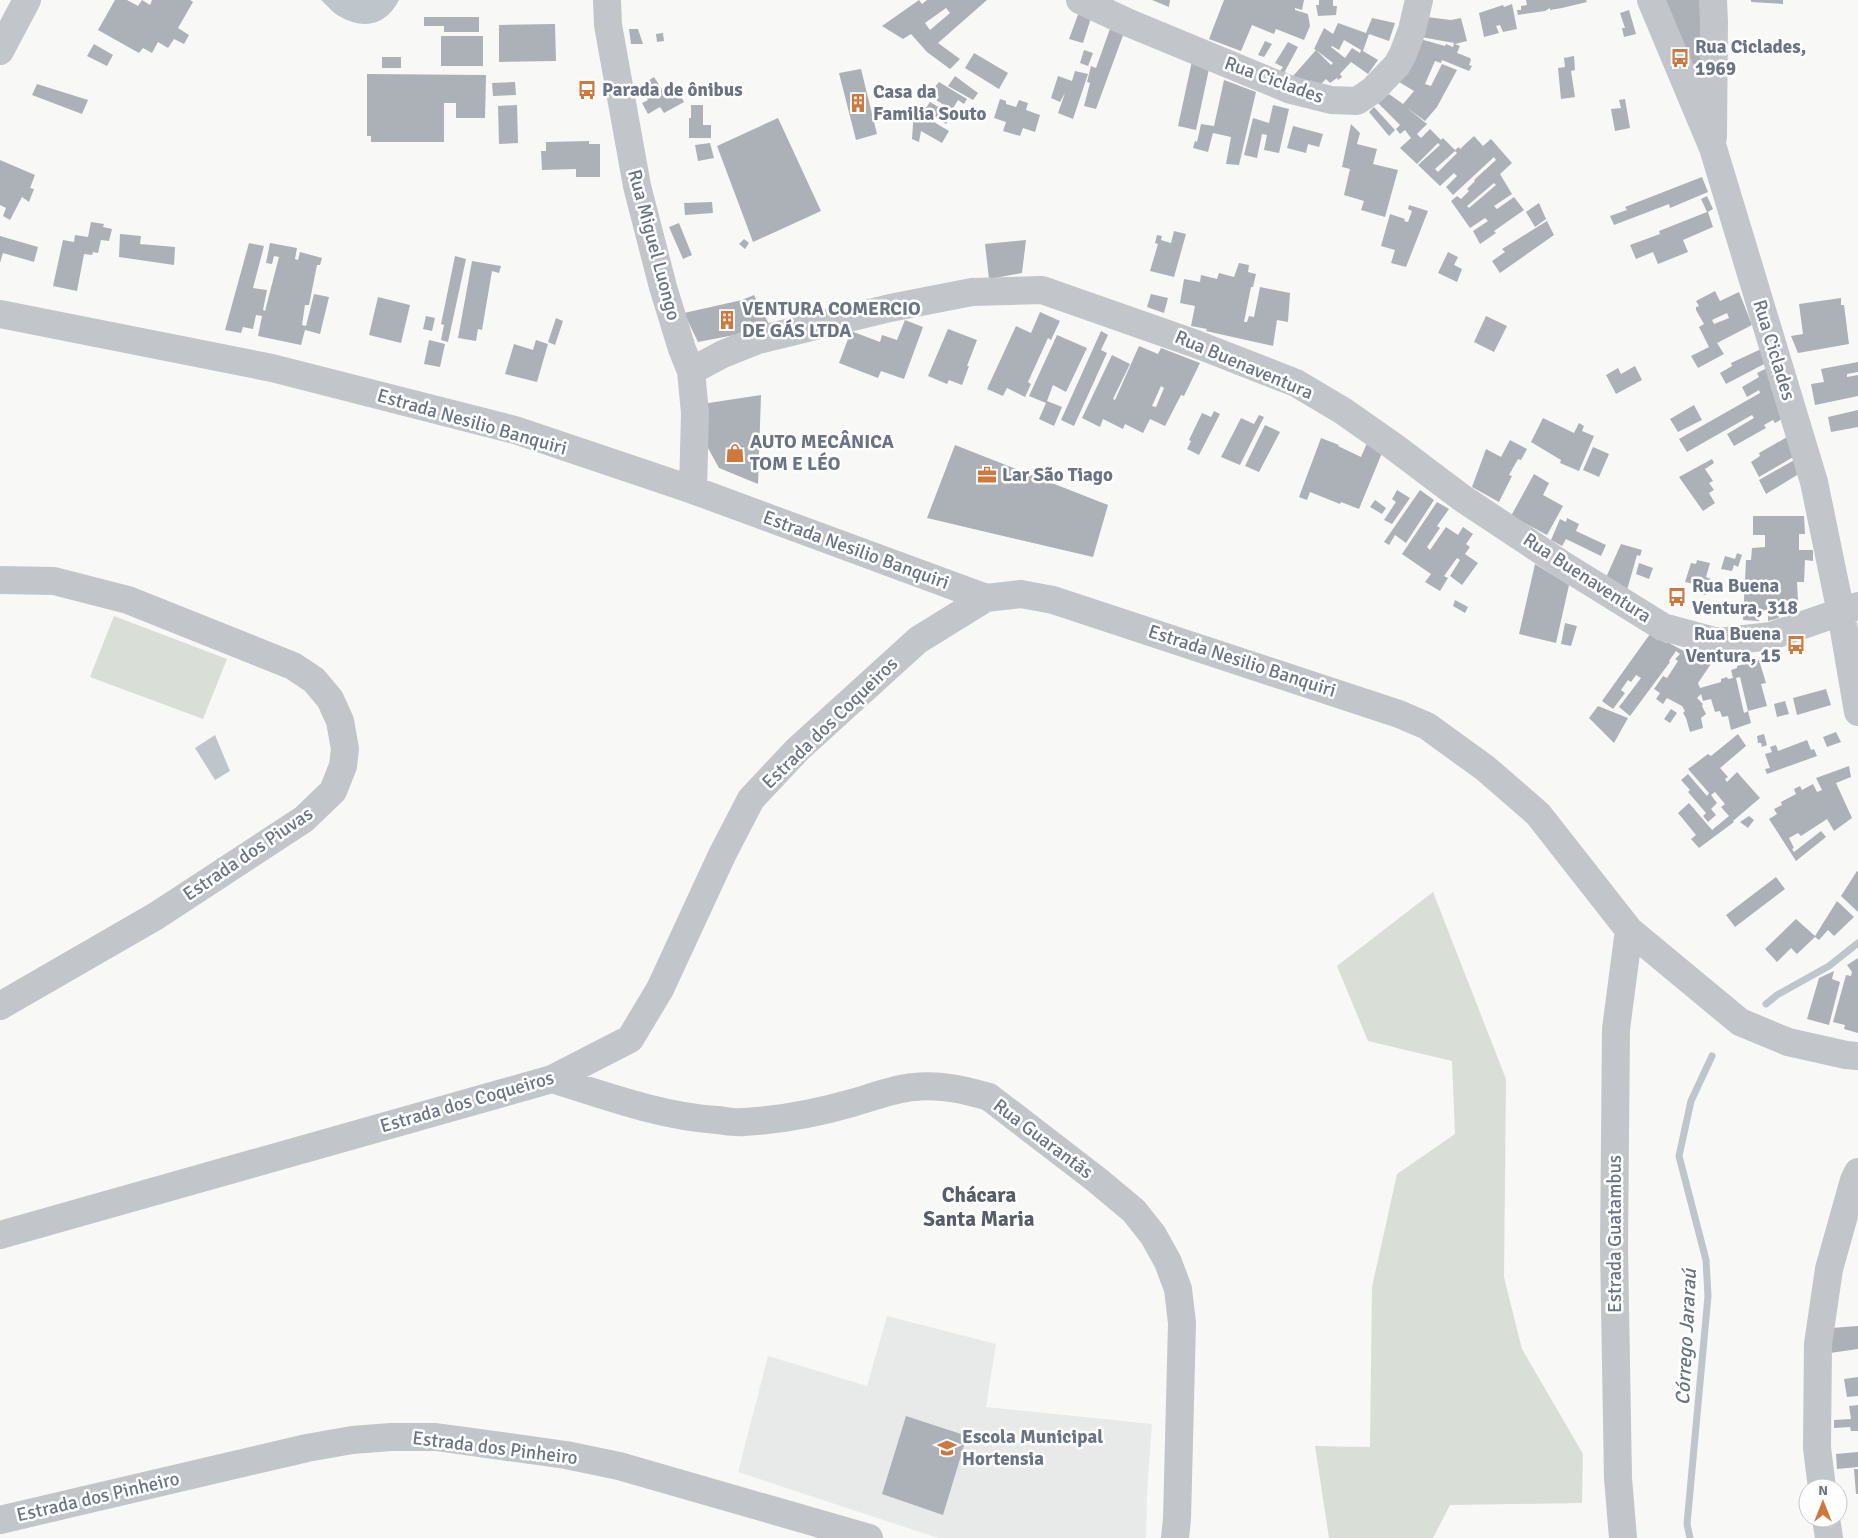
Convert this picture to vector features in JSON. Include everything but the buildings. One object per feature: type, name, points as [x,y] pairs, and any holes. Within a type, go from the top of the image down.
[{"type":"street","points":[[0,51],[27,0]]},
{"type":"street","name":"Rua Miguel Luongo","points":[[607,0],[608,25],[637,186],[662,287],[691,371],[695,413],[693,490]]},
{"type":"street","name":"Rua Ciclades","points":[[1080,0],[1290,90],[1331,100],[1357,101],[1373,90],[1397,65],[1412,30],[1419,0]]},
{"type":"street","name":"Rua Ciclades","points":[[1651,0],[1713,148],[1814,482],[1849,609],[1858,712]]},
{"type":"street","points":[[1712,0],[1714,22],[1713,148]]},
{"type":"street","name":"Rua Buenaventura","points":[[691,371],[723,354],[758,340],[890,308],[972,292],[1042,290],[1196,344],[1296,383],[1343,411],[1462,498],[1562,565],[1663,627],[1718,642],[1771,636],[1849,609]]},
{"type":"street","name":"Estrada Nesilio Banquiri","points":[[0,314],[272,368],[515,430],[693,490],[986,598],[1021,594],[1053,600],[1399,714],[1427,726],[1485,768],[1538,814],[1629,930],[1740,1022],[1788,1042],[1858,1056]]},
{"type":"street","name":"Estrada dos Piuvas","points":[[0,580],[54,580],[128,600],[293,666],[314,680],[330,699],[340,721],[344,749],[343,766],[333,791],[304,819],[156,916],[0,1006]]},
{"type":"street","name":"Estrada dos Coqueiros","points":[[0,1235],[552,1078],[630,1039],[660,989],[722,854],[752,799],[798,750],[918,640],[986,598]]},
{"type":"street","name":"Estrada Guatambus","points":[[1623,1538],[1618,1478],[1614,1248],[1616,1039],[1629,930]]},
{"type":"street","name":"Rua Guarantãs","points":[[552,1078],[635,1105],[672,1114],[700,1119],[741,1122],[786,1118],[848,1104],[913,1086],[945,1087],[989,1097],[1097,1180],[1134,1211],[1153,1235],[1168,1262],[1178,1289],[1182,1323],[1175,1538]]},
{"type":"street","points":[[1821,1478],[1817,1448],[1818,1344],[1829,1269],[1857,1178]]},
{"type":"street","name":"Estrada dos Pinheiro","points":[[0,1520],[307,1448],[372,1438],[436,1437],[566,1455],[619,1466],[870,1538]]},
{"type":"shaded area","points":[[321,0],[399,0],[394,9],[381,20],[365,24],[339,16]]},
{"type":"shaded area","points":[[114,616],[227,659],[203,719],[90,677]]},
{"type":"shaded area","points":[[215,735],[230,771],[215,780],[195,748]]},
{"type":"shaded area","points":[[1433,892],[1506,1079],[1504,1277],[1522,1349],[1583,1454],[1582,1503],[1450,1505],[1433,1538],[1329,1538],[1315,1446],[1370,1447],[1372,1287],[1397,1174],[1455,1134],[1452,1061],[1368,1041],[1337,966]]},
{"type":"shaded area","name":"Escola Municipal Hortensia","points":[[887,1316],[996,1344],[986,1407],[1152,1424],[1146,1538],[938,1538],[738,1472],[768,1356],[867,1386]]},
{"type":"waterway","name":"Córrego Jararaú","points":[[1766,1004],[1777,995],[1829,966],[1858,943]]},
{"type":"waterway","name":"Córrego Jararaú","points":[[1690,1538],[1687,1524],[1708,1296],[1706,1260],[1679,1156],[1691,1101],[1712,1056]]},
{"type":"place","name":"Rua Ciclades, 1969","points":[[1680,58]]},
{"type":"place","name":"Parada de ônibus","points":[[587,90]]},
{"type":"place","name":"Casa da Familia Souto","points":[[858,103]]},
{"type":"place","name":"VENTURA COMERCIO DE GÁS LTDA","points":[[727,320]]},
{"type":"place","name":"AUTO MECÂNICA TOM E LÉO","points":[[735,453]]},
{"type":"place","name":"Lar São Tiago","points":[[987,475]]},
{"type":"place","name":"Rua Buena Ventura, 318","points":[[1677,597]]},
{"type":"place","name":"Rua Buena Ventura, 15","points":[[1796,645]]},
{"type":"place","name":"Escola Municipal Hortensia","points":[[947,1448]]},
{"type":"district","name":"Chácara Santa Maria","points":[[979,1207]]}]
